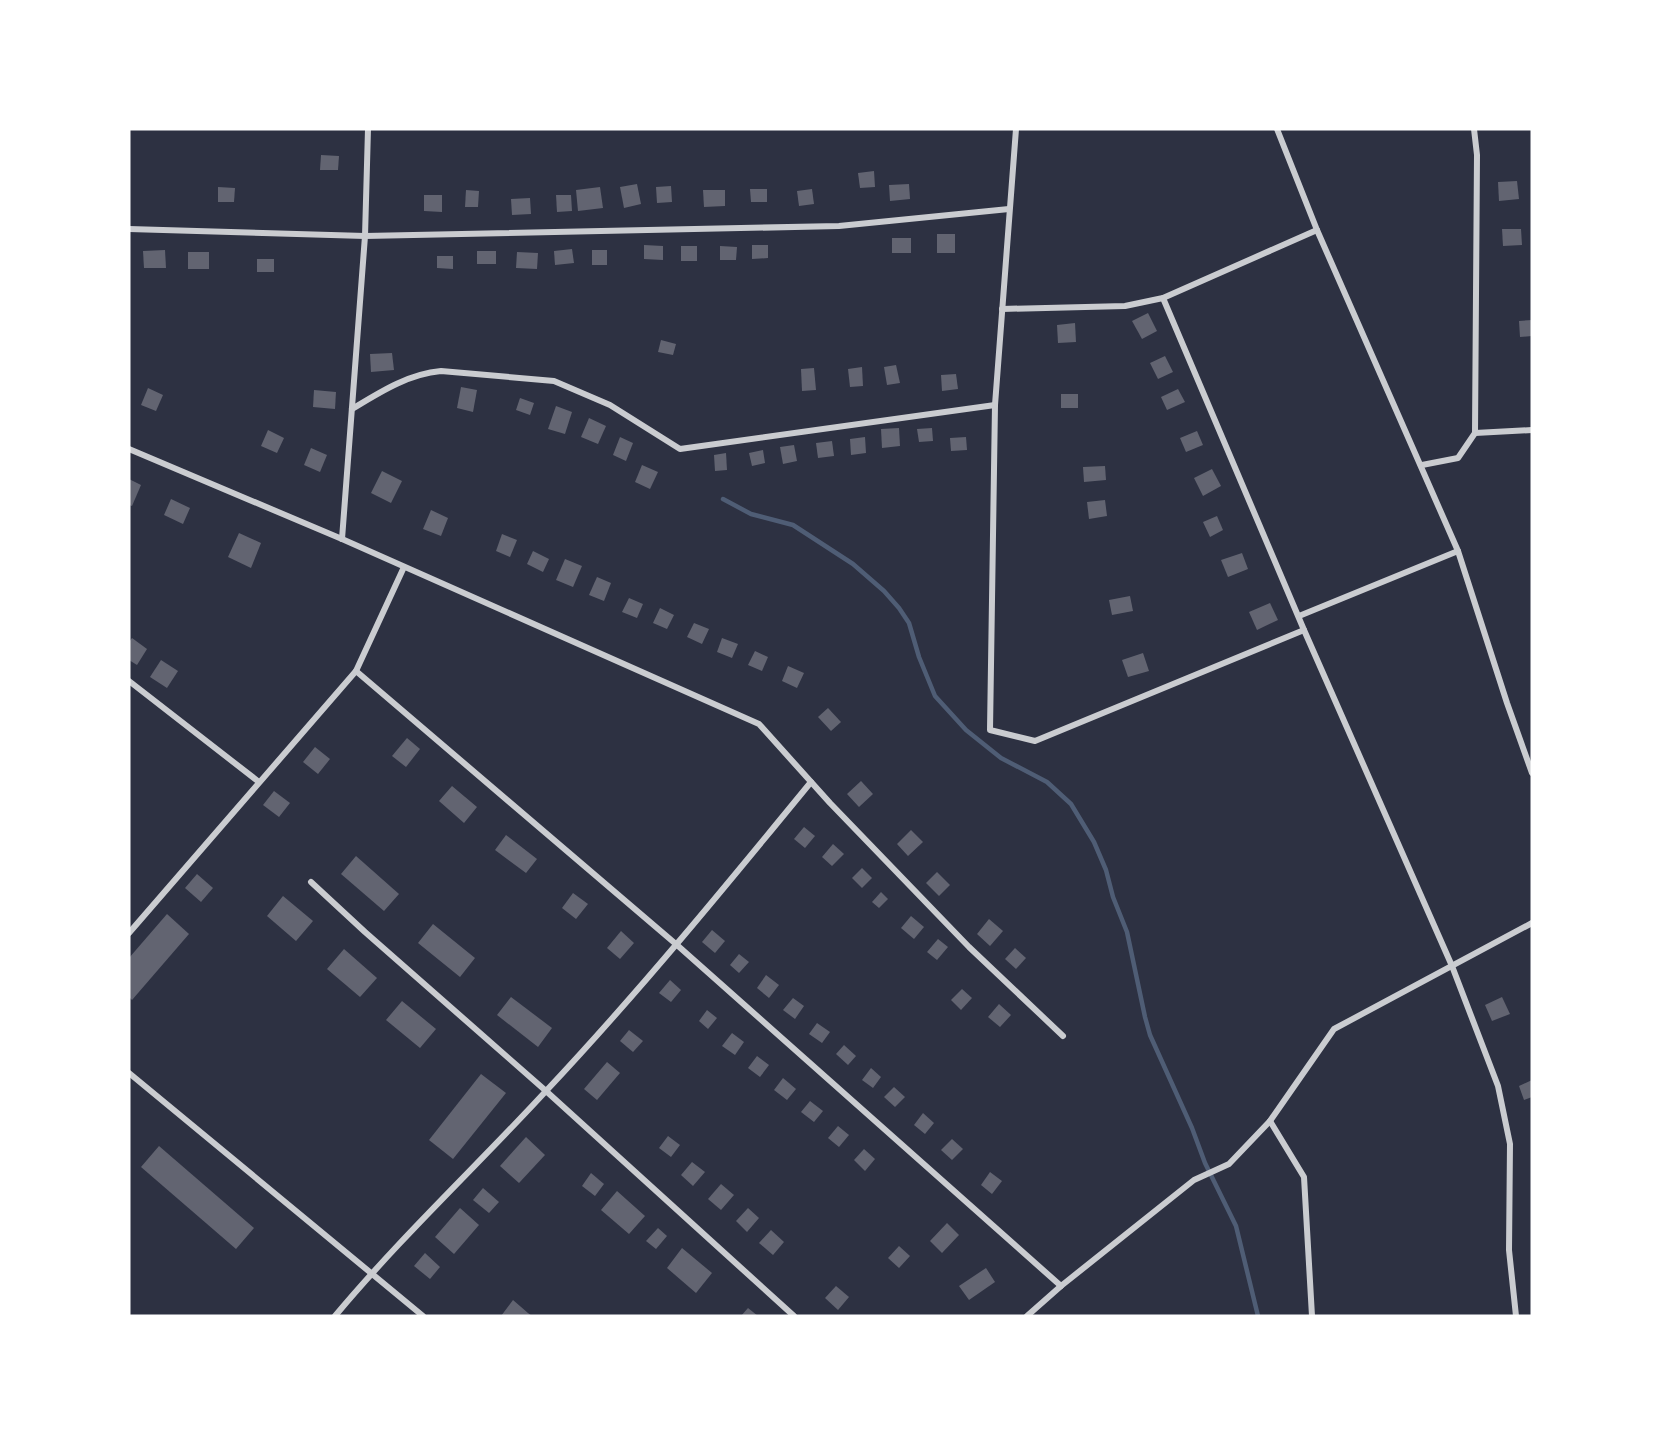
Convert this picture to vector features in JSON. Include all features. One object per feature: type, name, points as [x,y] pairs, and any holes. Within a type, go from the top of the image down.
[{"type":"street","points":[[342,539],[365,236],[368,129]]},
{"type":"street","points":[[1016,129],[995,405],[990,730],[1035,741],[1304,630]]},
{"type":"street","points":[[1277,129],[1317,230],[1458,551],[1532,773]]},
{"type":"street","points":[[1422,465],[1458,458],[1474,433],[1477,155],[1474,129]]},
{"type":"street","points":[[129,228],[365,236],[839,226],[1010,209]]},
{"type":"street","points":[[1002,309],[1125,306],[1163,298],[1317,230]]},
{"type":"street","points":[[1163,298],[1304,630],[1452,966],[1498,1086],[1510,1144],[1509,1250],[1516,1316]]},
{"type":"street","points":[[352,408],[384,390],[424,373],[441,371],[554,381],[610,405],[680,449],[995,405]]},
{"type":"street","points":[[1474,433],[1532,430]]},
{"type":"street","points":[[129,449],[342,539],[759,724],[811,782],[969,947],[1063,1036]]},
{"type":"street","points":[[1299,616],[1458,551]]},
{"type":"street","points":[[129,933],[356,671],[404,567]]},
{"type":"street","points":[[356,671],[677,945],[1061,1286]]},
{"type":"street","points":[[129,681],[260,782]]},
{"type":"street","points":[[335,1316],[371,1273],[546,1091],[677,945],[811,782]]},
{"type":"street","points":[[311,882],[794,1316]]},
{"type":"street","points":[[1027,1316],[1194,1180],[1229,1164],[1270,1121],[1334,1029],[1532,923]]},
{"type":"street","points":[[129,1073],[423,1316]]},
{"type":"street","points":[[1270,1121],[1304,1177],[1312,1316]]},
{"type":"building","points":[[321,155],[339,156],[338,170],[320,170]]},
{"type":"building","points":[[874,171],[875,187],[860,188],[858,173]]},
{"type":"building","points":[[1517,181],[1519,199],[1499,201],[1498,182]]},
{"type":"building","points":[[637,184],[641,204],[624,208],[620,187]]},
{"type":"building","points":[[909,184],[910,199],[890,201],[889,185]]},
{"type":"building","points":[[671,186],[672,202],[657,203],[656,187]]},
{"type":"building","points":[[218,187],[235,188],[234,202],[218,202]]},
{"type":"building","points":[[600,187],[603,208],[578,211],[576,190]]},
{"type":"building","points":[[750,189],[767,189],[767,202],[751,202]]},
{"type":"building","points":[[812,189],[814,204],[799,206],[797,191]]},
{"type":"building","points":[[466,190],[479,191],[478,207],[465,207]]},
{"type":"building","points":[[703,190],[725,190],[725,206],[704,207]]},
{"type":"building","points":[[424,195],[442,195],[442,212],[424,211]]},
{"type":"building","points":[[556,195],[571,195],[572,211],[557,212]]},
{"type":"building","points":[[530,198],[531,214],[512,215],[511,199]]},
{"type":"building","points":[[1502,229],[1521,229],[1522,245],[1503,246]]},
{"type":"building","points":[[937,234],[955,234],[955,253],[937,253]]},
{"type":"building","points":[[892,238],[911,238],[911,253],[892,253]]},
{"type":"building","points":[[644,245],[663,246],[663,260],[644,259]]},
{"type":"building","points":[[752,245],[768,245],[768,258],[752,259]]},
{"type":"building","points":[[681,246],[697,246],[697,261],[681,261]]},
{"type":"building","points":[[720,246],[737,247],[736,260],[720,260]]},
{"type":"building","points":[[572,249],[574,263],[555,265],[554,251]]},
{"type":"building","points":[[165,250],[166,268],[144,268],[143,251]]},
{"type":"building","points":[[592,250],[607,250],[607,265],[592,265]]},
{"type":"building","points":[[477,251],[496,251],[496,264],[477,264]]},
{"type":"building","points":[[188,252],[209,252],[209,269],[188,269]]},
{"type":"building","points":[[517,252],[538,253],[537,269],[516,268]]},
{"type":"building","points":[[437,256],[453,256],[453,269],[437,268]]},
{"type":"building","points":[[257,259],[274,259],[274,272],[257,272]]},
{"type":"building","points":[[1148,313],[1157,331],[1142,339],[1132,321]]},
{"type":"building","points":[[1532,320],[1532,336],[1520,337],[1519,321]]},
{"type":"building","points":[[1075,323],[1076,342],[1058,343],[1057,325]]},
{"type":"building","points":[[661,340],[676,344],[673,355],[658,352]]},
{"type":"building","points":[[392,353],[394,370],[371,372],[370,354]]},
{"type":"building","points":[[1165,356],[1173,372],[1158,379],[1150,363]]},
{"type":"building","points":[[896,365],[900,383],[887,385],[884,367]]},
{"type":"building","points":[[862,367],[863,386],[850,387],[848,369]]},
{"type":"building","points":[[814,368],[816,390],[802,391],[801,369]]},
{"type":"building","points":[[956,374],[958,389],[942,391],[941,375]]},
{"type":"building","points":[[461,387],[477,390],[473,412],[457,408]]},
{"type":"building","points":[[148,388],[163,395],[156,411],[141,405]]},
{"type":"building","points":[[1178,389],[1185,402],[1167,410],[1161,397]]},
{"type":"building","points":[[314,390],[336,392],[335,409],[313,407]]},
{"type":"building","points":[[1061,394],[1078,394],[1078,408],[1061,408]]},
{"type":"building","points":[[520,398],[534,403],[530,415],[516,410]]},
{"type":"building","points":[[556,406],[572,412],[565,434],[548,429]]},
{"type":"building","points":[[589,418],[606,426],[598,444],[581,437]]},
{"type":"building","points":[[899,428],[900,446],[882,448],[881,429]]},
{"type":"building","points":[[932,428],[933,441],[919,442],[917,429]]},
{"type":"building","points":[[268,430],[284,438],[277,453],[261,446]]},
{"type":"building","points":[[1197,431],[1203,445],[1186,452],[1180,438]]},
{"type":"building","points":[[620,437],[633,443],[626,461],[613,455]]},
{"type":"building","points":[[865,437],[866,453],[851,455],[850,439]]},
{"type":"building","points":[[966,437],[967,450],[951,451],[950,438]]},
{"type":"building","points":[[832,441],[834,456],[818,458],[816,443]]},
{"type":"building","points":[[794,445],[797,461],[783,464],[780,447]]},
{"type":"building","points":[[311,448],[327,455],[320,472],[304,465]]},
{"type":"building","points":[[763,450],[765,463],[752,466],[749,453]]},
{"type":"building","points":[[726,453],[727,470],[715,471],[714,455]]},
{"type":"building","points":[[642,465],[658,472],[650,489],[635,482]]},
{"type":"building","points":[[1105,466],[1106,480],[1084,482],[1083,467]]},
{"type":"building","points":[[1212,469],[1221,486],[1203,496],[1194,478]]},
{"type":"building","points":[[382,471],[402,481],[391,503],[371,493]]},
{"type":"building","points":[[129,479],[141,485],[132,506],[129,505]]},
{"type":"building","points":[[171,499],[190,508],[183,524],[164,515]]},
{"type":"building","points":[[1105,500],[1107,516],[1089,519],[1087,502]]},
{"type":"building","points":[[431,510],[448,518],[441,536],[423,529]]},
{"type":"building","points":[[1217,516],[1223,530],[1210,537],[1203,522]]},
{"type":"building","points":[[239,533],[261,543],[251,568],[228,557]]},
{"type":"building","points":[[502,534],[517,540],[510,557],[496,551]]},
{"type":"building","points":[[533,551],[549,559],[543,572],[527,564]]},
{"type":"building","points":[[1242,553],[1248,569],[1228,577],[1221,560]]},
{"type":"building","points":[[565,559],[582,566],[573,587],[556,580]]},
{"type":"building","points":[[597,577],[611,583],[604,601],[589,595]]},
{"type":"building","points":[[1130,596],[1133,611],[1112,615],[1109,600]]},
{"type":"building","points":[[629,598],[643,604],[637,618],[622,612]]},
{"type":"building","points":[[1270,603],[1278,620],[1257,630],[1249,612]]},
{"type":"building","points":[[660,608],[674,615],[667,629],[653,623]]},
{"type":"building","points":[[694,623],[709,629],[702,644],[687,637]]},
{"type":"building","points":[[132,638],[147,649],[137,665],[129,660],[129,642]]},
{"type":"building","points":[[722,638],[738,644],[732,658],[717,652]]},
{"type":"building","points":[[755,651],[768,657],[762,671],[748,665]]},
{"type":"building","points":[[1143,653],[1149,671],[1128,677],[1122,660]]},
{"type":"building","points":[[161,660],[178,671],[167,688],[150,677]]},
{"type":"building","points":[[788,666],[804,673],[797,688],[782,681]]},
{"type":"building","points":[[828,708],[841,722],[831,731],[818,717]]},
{"type":"building","points":[[407,738],[420,749],[406,767],[392,756]]},
{"type":"building","points":[[315,747],[330,759],[318,774],[303,762]]},
{"type":"building","points":[[861,781],[873,794],[859,807],[847,794]]},
{"type":"building","points":[[452,786],[477,807],[464,823],[439,801]]},
{"type":"building","points":[[274,791],[290,803],[279,817],[263,805]]},
{"type":"building","points":[[804,827],[815,836],[805,848],[794,839]]},
{"type":"building","points":[[911,830],[923,842],[908,856],[897,844]]},
{"type":"building","points":[[506,835],[537,859],[526,873],[495,850]]},
{"type":"building","points":[[833,844],[844,854],[832,866],[822,857]]},
{"type":"building","points":[[356,856],[399,894],[384,911],[341,874]]},
{"type":"building","points":[[862,868],[872,878],[862,888],[852,878]]},
{"type":"building","points":[[937,872],[950,885],[939,896],[926,883]]},
{"type":"building","points":[[197,874],[213,888],[201,902],[185,888]]},
{"type":"building","points":[[881,892],[888,899],[879,908],[872,902]]},
{"type":"building","points":[[573,893],[588,904],[576,919],[562,908]]},
{"type":"building","points":[[283,896],[313,921],[296,941],[267,916]]},
{"type":"building","points":[[167,914],[189,934],[132,1000],[129,997],[129,958]]},
{"type":"building","points":[[911,916],[924,927],[914,939],[901,928]]},
{"type":"building","points":[[989,919],[1003,931],[990,946],[977,934]]},
{"type":"building","points":[[433,924],[475,958],[460,977],[418,943]]},
{"type":"building","points":[[712,930],[725,941],[715,953],[702,942]]},
{"type":"building","points":[[621,931],[634,943],[620,959],[607,948]]},
{"type":"building","points":[[938,939],[948,947],[937,960],[927,952]]},
{"type":"building","points":[[1015,948],[1026,958],[1016,969],[1005,959]]},
{"type":"building","points":[[344,949],[377,978],[360,997],[327,969]]},
{"type":"building","points":[[739,954],[749,962],[739,973],[730,965]]},
{"type":"building","points":[[766,975],[779,985],[769,998],[757,988]]},
{"type":"building","points":[[670,980],[681,990],[671,1002],[659,993]]},
{"type":"building","points":[[962,989],[972,998],[961,1010],[951,1000]]},
{"type":"building","points":[[511,997],[552,1028],[538,1047],[497,1015]]},
{"type":"building","points":[[1502,997],[1510,1014],[1492,1021],[1485,1005]]},
{"type":"building","points":[[793,998],[804,1006],[795,1019],[783,1010]]},
{"type":"building","points":[[402,1001],[436,1029],[420,1048],[386,1020]]},
{"type":"building","points":[[999,1004],[1011,1015],[1000,1027],[988,1017]]},
{"type":"building","points":[[707,1010],[717,1018],[708,1029],[699,1021]]},
{"type":"building","points":[[817,1023],[830,1032],[822,1043],[809,1034]]},
{"type":"building","points":[[629,1030],[643,1041],[633,1052],[620,1041]]},
{"type":"building","points":[[732,1033],[744,1042],[735,1055],[722,1046]]},
{"type":"building","points":[[844,1045],[856,1056],[848,1065],[836,1054]]},
{"type":"building","points":[[757,1056],[769,1065],[760,1077],[748,1068]]},
{"type":"building","points":[[607,1062],[620,1073],[597,1100],[584,1089]]},
{"type":"building","points":[[871,1068],[881,1077],[873,1088],[862,1080]]},
{"type":"building","points":[[481,1074],[506,1093],[453,1159],[429,1140]]},
{"type":"building","points":[[783,1078],[796,1089],[787,1100],[774,1090]]},
{"type":"building","points":[[1532,1080],[1532,1097],[1524,1100],[1519,1086]]},
{"type":"building","points":[[894,1087],[905,1097],[895,1107],[884,1097]]},
{"type":"building","points":[[810,1101],[823,1111],[814,1122],[801,1112]]},
{"type":"building","points":[[923,1113],[934,1123],[925,1134],[914,1125]]},
{"type":"building","points":[[838,1126],[849,1135],[839,1147],[828,1138]]},
{"type":"building","points":[[668,1136],[680,1145],[671,1157],[659,1148]]},
{"type":"building","points":[[526,1137],[545,1155],[519,1183],[500,1166]]},
{"type":"building","points":[[952,1139],[963,1149],[952,1160],[941,1150]]},
{"type":"building","points":[[159,1146],[254,1228],[236,1249],[141,1167]]},
{"type":"building","points":[[864,1149],[875,1159],[865,1171],[854,1160]]},
{"type":"building","points":[[692,1162],[705,1172],[693,1186],[681,1175]]},
{"type":"building","points":[[990,1172],[1002,1181],[992,1194],[981,1185]]},
{"type":"building","points":[[591,1173],[604,1184],[595,1196],[582,1186]]},
{"type":"building","points":[[721,1184],[734,1195],[721,1210],[708,1199]]},
{"type":"building","points":[[483,1188],[499,1202],[489,1213],[473,1200]]},
{"type":"building","points":[[617,1191],[645,1216],[629,1234],[601,1210]]},
{"type":"building","points":[[460,1208],[479,1225],[454,1254],[435,1237]]},
{"type":"building","points":[[748,1208],[759,1218],[747,1232],[736,1221]]},
{"type":"building","points":[[947,1223],[959,1235],[942,1253],[930,1241]]},
{"type":"building","points":[[658,1228],[667,1236],[656,1249],[646,1241]]},
{"type":"building","points":[[771,1230],[784,1242],[773,1255],[759,1243]]},
{"type":"building","points":[[899,1246],[910,1256],[899,1268],[888,1258]]},
{"type":"building","points":[[682,1248],[712,1273],[696,1293],[667,1268]]},
{"type":"building","points":[[425,1253],[440,1267],[430,1279],[414,1266]]},
{"type":"building","points":[[986,1268],[995,1282],[969,1300],[959,1286]]},
{"type":"building","points":[[836,1286],[849,1297],[838,1310],[825,1298]]},
{"type":"building","points":[[513,1300],[528,1313],[532,1316],[501,1316]]},
{"type":"building","points":[[748,1308],[758,1316],[741,1316]]},
{"type":"waterway","points":[[723,499],[751,514],[793,525],[853,564],[884,591],[909,623],[919,657],[935,696],[966,730],[1001,758],[1047,782],[1071,804],[1094,842],[1106,870],[1113,897],[1127,932],[1150,1035],[1192,1128],[1205,1163],[1236,1226],[1258,1316]]}]
